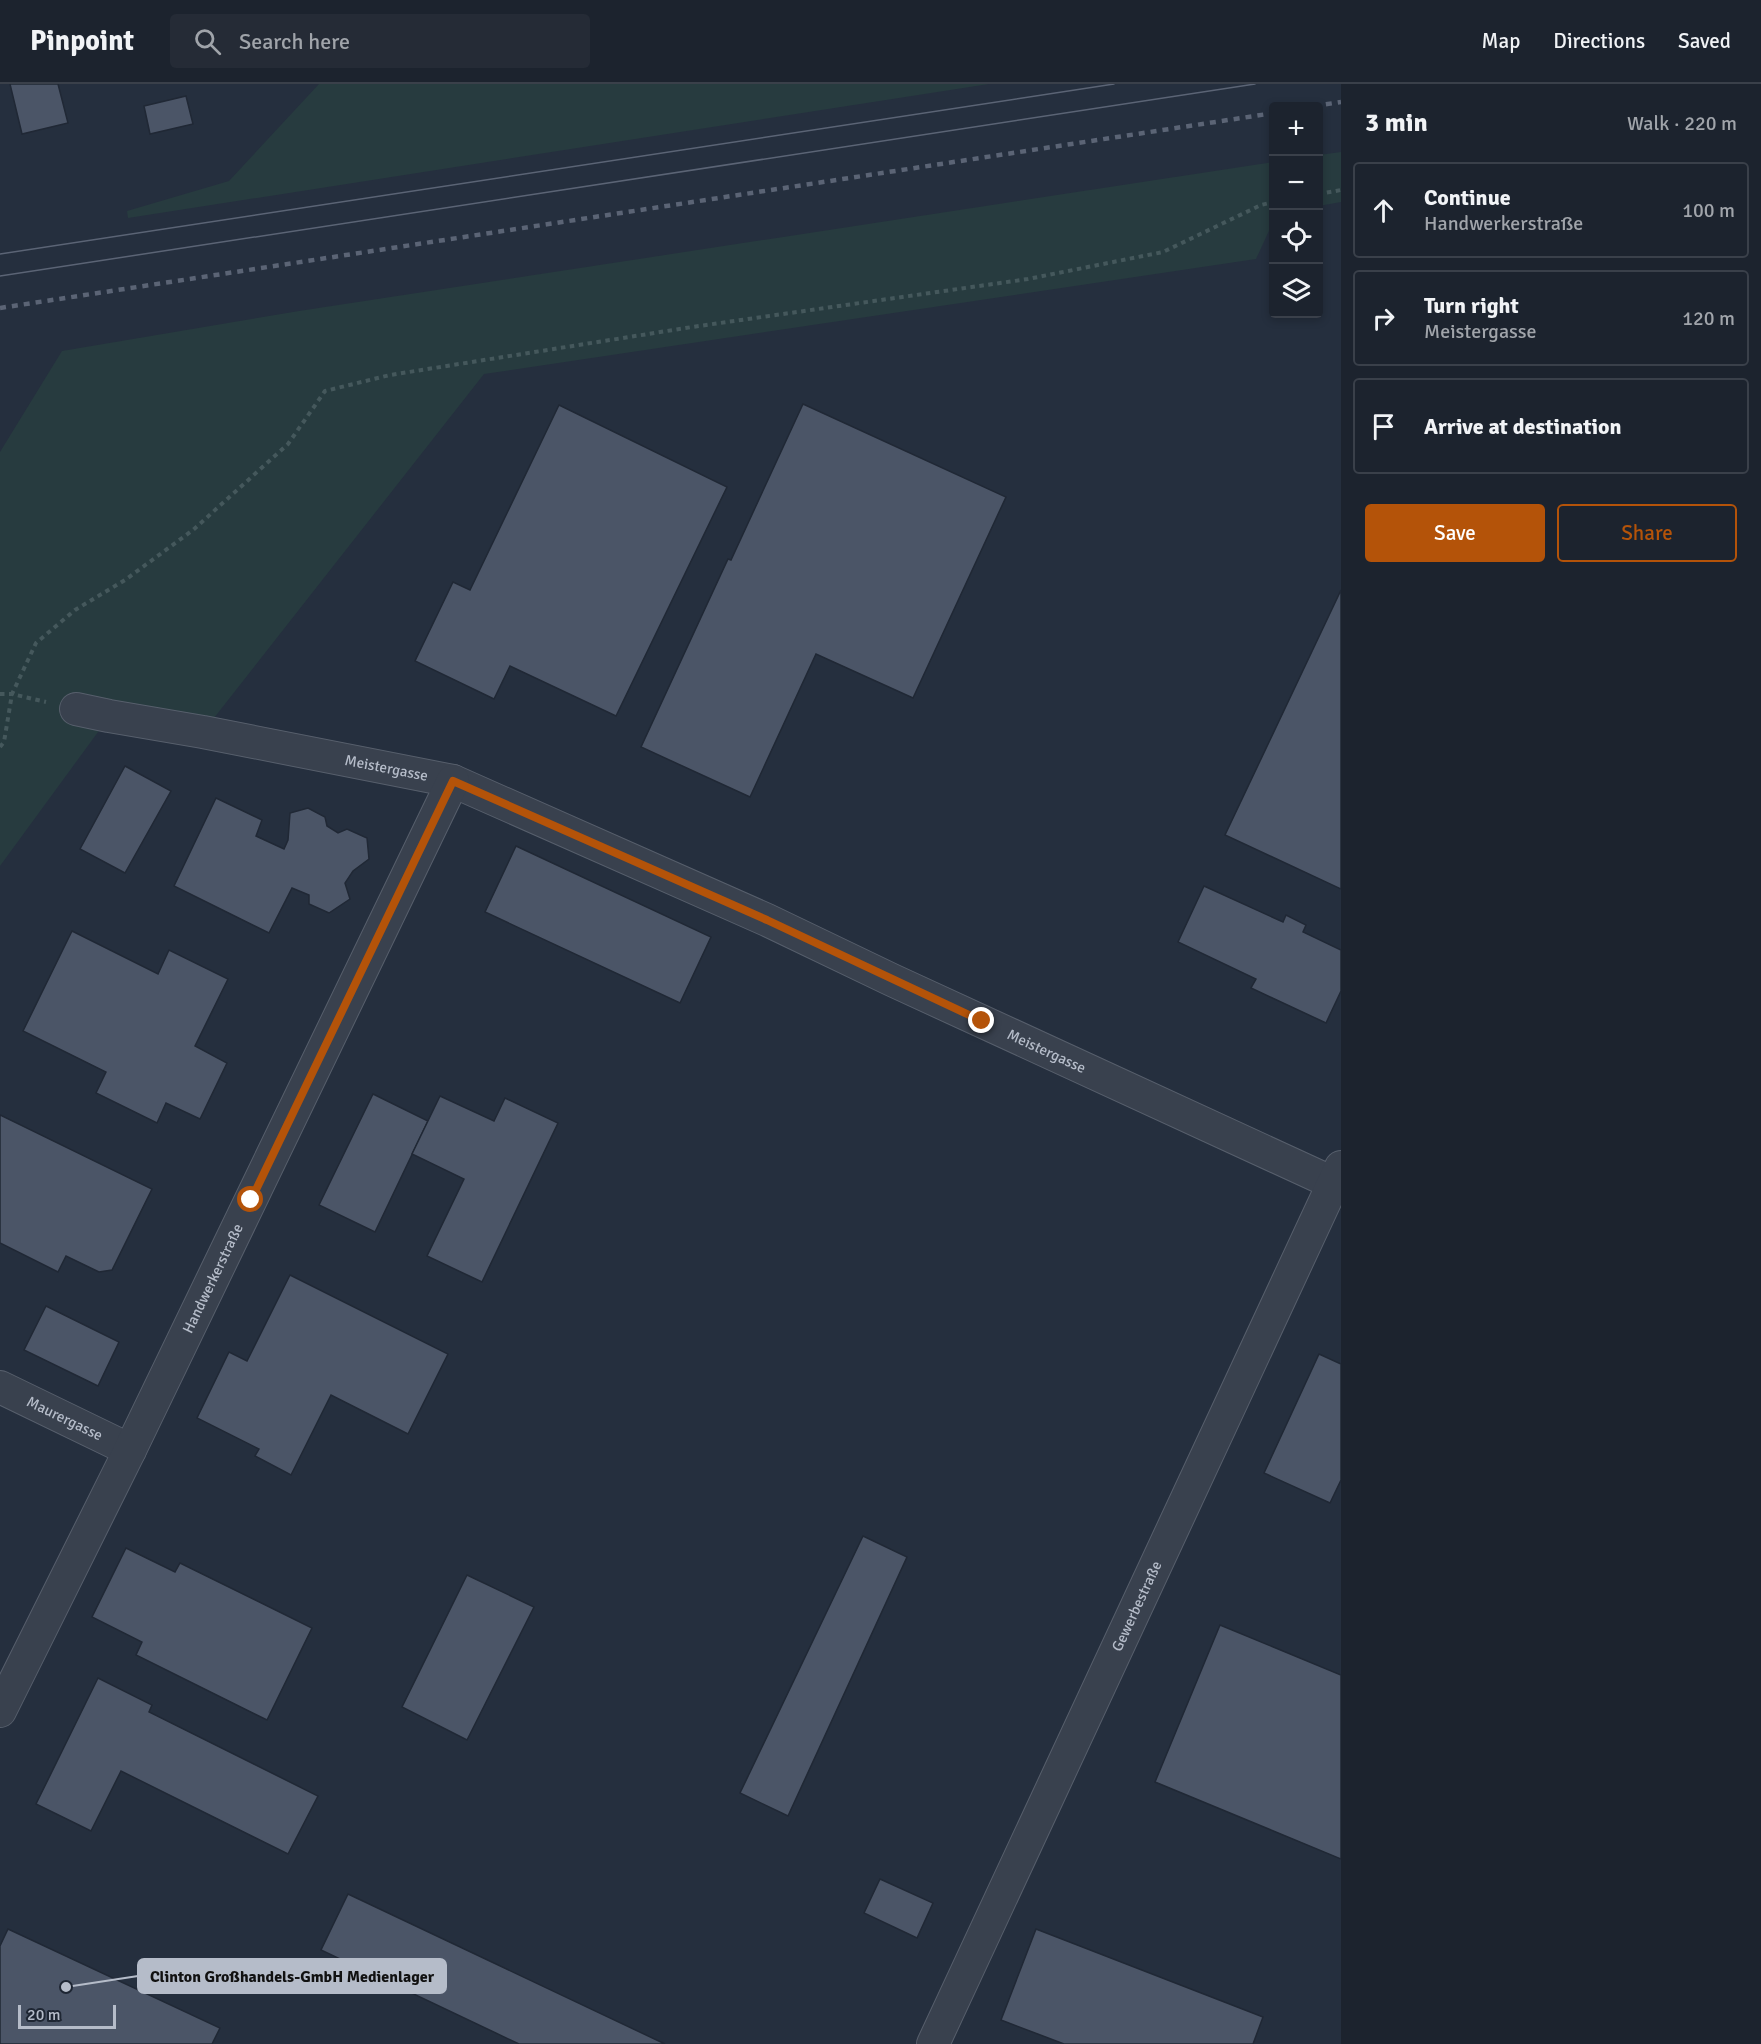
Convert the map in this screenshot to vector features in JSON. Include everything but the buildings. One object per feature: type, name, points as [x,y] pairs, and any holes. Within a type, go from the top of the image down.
[{"type":"street","name":"Meistergasse","points":[[76,709],[453,781],[767,920],[902,985],[1337,1175]]},
{"type":"street","name":"Handwerkerstraße","points":[[0,1711],[130,1450],[453,781]]},
{"type":"street","name":"Gewerbestraße","points":[[933,2044],[1337,1175]]},
{"type":"street","name":"Maurergasse","points":[[0,1387],[130,1450]]},
{"type":"path","points":[[1323,193],[1341,190]]},
{"type":"path","points":[[0,747],[4,742],[12,694],[36,643],[75,610],[125,580],[193,530],[288,444],[325,391],[390,375],[692,327],[1039,277],[1163,252],[1269,203]]},
{"type":"path","points":[[0,694],[12,694],[76,709]]},
{"type":"green space","points":[[319,84],[989,84],[128,218],[127,211],[229,181]]},
{"type":"green space","points":[[1341,152],[1341,202],[1323,205],[1323,154]]},
{"type":"green space","points":[[1269,163],[1269,231],[1256,259],[484,374],[203,732],[109,717],[0,866],[0,452],[62,351],[299,311]]},
{"type":"tram line","points":[[0,254],[1114,84]]},
{"type":"tram line","points":[[0,276],[1255,84]]},
{"type":"railway","points":[[1323,105],[1341,102]]},
{"type":"railway","points":[[0,308],[1269,114]]},
{"type":"place","name":"Clinton Großhandels-GmbH Medienlager","points":[[66,1987]]},
{"type":"route","points":[[251,1200],[453,781],[767,920],[982,1021]]}]
